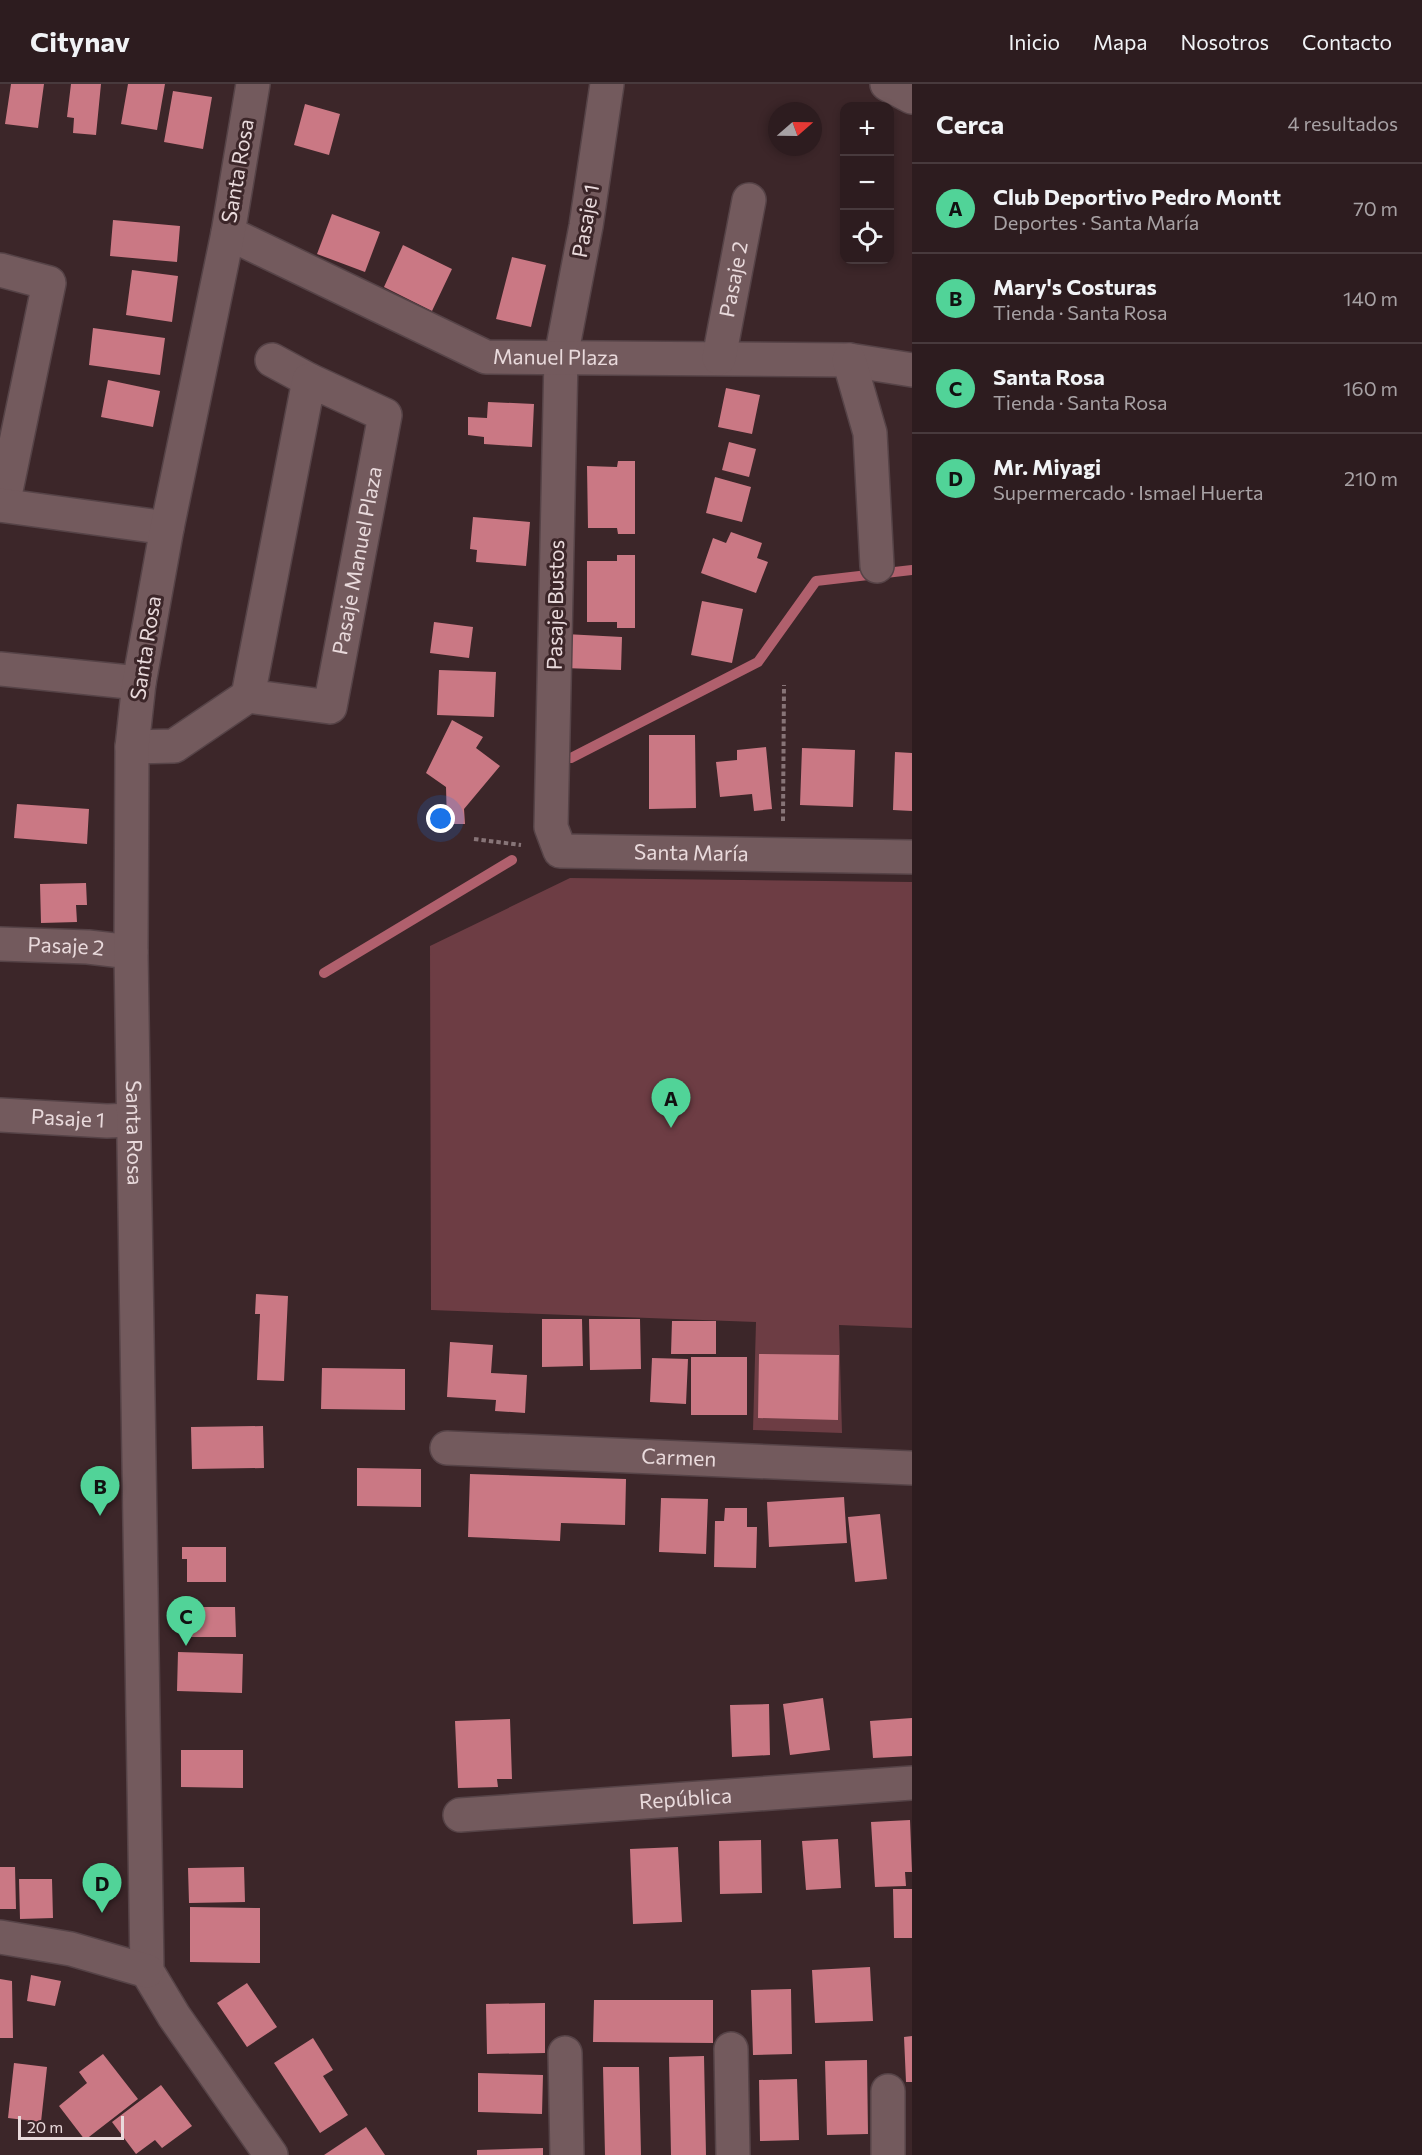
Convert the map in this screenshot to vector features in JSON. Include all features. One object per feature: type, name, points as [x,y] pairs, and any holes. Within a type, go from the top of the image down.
[{"type":"street","name":"Santa Rosa","points":[[147,1971],[131,952],[132,747],[139,683],[167,528],[228,233],[253,84]]},
{"type":"street","name":"Pasaje 1","points":[[561,357],[586,226],[607,84]]},
{"type":"street","points":[[887,84],[912,97]]},
{"type":"street","name":"Pasaje 2","points":[[719,358],[749,200]]},
{"type":"street","name":"Manuel Plaza","points":[[228,233],[486,357],[849,360],[912,370]]},
{"type":"street","points":[[0,270],[49,283],[1,505],[167,528]]},
{"type":"street","name":"Pasaje Bustos","points":[[560,851],[551,827],[561,357]]},
{"type":"street","name":"Pasaje Manuel Plaza","points":[[248,696],[330,707],[385,416],[272,360]]},
{"type":"street","points":[[849,360],[870,433],[877,566]]},
{"type":"street","points":[[132,747],[174,746],[248,696],[309,380]]},
{"type":"street","points":[[0,669],[139,683]]},
{"type":"street","name":"Santa María","points":[[560,851],[912,857]]},
{"type":"street","name":"Pasaje 2","points":[[0,944],[88,946],[131,952]]},
{"type":"street","name":"Pasaje 1","points":[[0,1115],[107,1121],[134,1120]]},
{"type":"street","name":"Carmen","points":[[447,1448],[912,1468]]},
{"type":"street","name":"República","points":[[460,1815],[912,1783]]},
{"type":"street","points":[[0,1937],[71,1949],[147,1971],[174,2016],[271,2155]]},
{"type":"street","points":[[731,2049],[733,2155]]},
{"type":"street","points":[[565,2053],[567,2155]]},
{"type":"street","points":[[888,2091],[888,2155]]},
{"type":"path","points":[[783,855],[784,685]]},
{"type":"path","points":[[474,838],[560,851]]},
{"type":"shaded area","points":[[570,878],[912,882],[912,1328],[839,1325],[842,1433],[753,1430],[756,1322],[431,1310],[430,946]]},
{"type":"building","points":[[11,84],[44,84],[38,128],[5,124]]},
{"type":"building","points":[[71,84],[101,84],[96,135],[73,133],[74,118],[67,117]]},
{"type":"building","points":[[128,84],[165,84],[157,130],[121,124]]},
{"type":"building","points":[[173,91],[212,97],[203,149],[164,142]]},
{"type":"building","points":[[305,104],[340,114],[329,155],[294,145]]},
{"type":"building","points":[[332,214],[380,232],[365,272],[317,254]]},
{"type":"building","points":[[113,220],[180,226],[177,262],[110,256]]},
{"type":"building","points":[[403,245],[452,269],[432,311],[384,287]]},
{"type":"building","points":[[512,257],[546,265],[531,327],[496,319]]},
{"type":"building","points":[[132,270],[178,276],[172,322],[126,315]]},
{"type":"building","points":[[93,328],[165,338],[160,375],[89,365]]},
{"type":"building","points":[[108,380],[160,391],[153,427],[101,417]]},
{"type":"building","points":[[726,388],[760,395],[752,434],[718,427]]},
{"type":"building","points":[[488,402],[534,404],[532,447],[484,444],[484,437],[468,435],[468,417],[487,418]]},
{"type":"building","points":[[729,442],[756,449],[749,477],[722,470]]},
{"type":"building","points":[[618,461],[635,461],[635,534],[618,534],[617,528],[588,528],[587,466],[617,467]]},
{"type":"building","points":[[715,477],[751,487],[742,522],[706,513]]},
{"type":"building","points":[[473,517],[530,522],[526,566],[476,562],[477,550],[470,549]]},
{"type":"building","points":[[731,532],[762,543],[757,558],[768,562],[756,593],[701,573],[713,538],[726,543]]},
{"type":"building","points":[[617,555],[635,555],[635,628],[617,628],[617,622],[587,622],[587,561],[617,561]]},
{"type":"building","points":[[702,601],[743,609],[732,663],[691,655]]},
{"type":"building","points":[[434,622],[473,627],[469,658],[430,653]]},
{"type":"building","points":[[565,634],[622,637],[621,670],[564,668]]},
{"type":"building","points":[[439,670],[496,672],[494,717],[437,715]]},
{"type":"building","points":[[452,720],[483,737],[476,748],[500,766],[464,809],[465,824],[447,824],[446,787],[426,773]]},
{"type":"building","points":[[649,735],[695,735],[696,808],[649,809]]},
{"type":"building","points":[[766,747],[772,809],[754,811],[752,794],[720,797],[716,762],[737,760],[737,750]]},
{"type":"building","points":[[802,748],[855,750],[853,807],[800,805]]},
{"type":"building","points":[[895,752],[912,753],[912,811],[893,810]]},
{"type":"building","points":[[17,804],[89,809],[87,844],[14,838]]},
{"type":"building","points":[[86,883],[87,905],[76,905],[77,922],[41,923],[40,884]]},
{"type":"building","points":[[256,1294],[288,1296],[284,1381],[257,1380],[260,1314],[255,1314]]},
{"type":"building","points":[[542,1319],[582,1319],[583,1366],[542,1367]]},
{"type":"building","points":[[589,1319],[640,1319],[641,1369],[590,1370]]},
{"type":"building","points":[[672,1321],[716,1321],[716,1354],[671,1354]]},
{"type":"building","points":[[450,1342],[493,1345],[491,1373],[527,1375],[525,1413],[495,1411],[496,1400],[447,1397]]},
{"type":"building","points":[[759,1354],[839,1355],[838,1420],[758,1418]]},
{"type":"building","points":[[691,1357],[747,1357],[747,1415],[691,1415]]},
{"type":"building","points":[[652,1358],[688,1359],[686,1404],[650,1402]]},
{"type":"building","points":[[322,1368],[405,1369],[405,1410],[321,1409]]},
{"type":"building","points":[[263,1426],[264,1468],[192,1469],[191,1427]]},
{"type":"building","points":[[357,1468],[421,1469],[421,1507],[357,1506]]},
{"type":"building","points":[[470,1474],[626,1479],[625,1525],[561,1523],[560,1541],[468,1537]]},
{"type":"building","points":[[844,1497],[847,1543],[769,1547],[767,1502]]},
{"type":"building","points":[[661,1498],[708,1499],[706,1554],[659,1552]]},
{"type":"building","points":[[725,1508],[747,1508],[747,1527],[757,1527],[756,1568],[714,1567],[715,1521],[724,1521]]},
{"type":"building","points":[[880,1514],[887,1579],[855,1582],[848,1517]]},
{"type":"building","points":[[182,1547],[226,1547],[226,1582],[187,1582],[187,1559],[182,1559]]},
{"type":"building","points":[[190,1607],[235,1607],[236,1637],[191,1637]]},
{"type":"building","points":[[178,1652],[243,1654],[242,1693],[177,1691]]},
{"type":"building","points":[[823,1698],[830,1750],[790,1755],[783,1704]]},
{"type":"building","points":[[769,1704],[770,1755],[732,1757],[730,1705]]},
{"type":"building","points":[[912,1718],[912,1756],[873,1758],[870,1721]]},
{"type":"building","points":[[510,1719],[512,1779],[497,1779],[498,1787],[458,1788],[455,1721]]},
{"type":"building","points":[[181,1750],[243,1750],[243,1788],[181,1787]]},
{"type":"building","points":[[910,1820],[912,1872],[905,1872],[906,1886],[875,1887],[871,1822]]},
{"type":"building","points":[[838,1839],[841,1888],[806,1890],[802,1841]]},
{"type":"building","points":[[761,1840],[762,1893],[720,1894],[719,1841]]},
{"type":"building","points":[[678,1847],[682,1922],[633,1924],[630,1849]]},
{"type":"building","points":[[0,1867],[15,1867],[16,1909],[0,1909]]},
{"type":"building","points":[[244,1867],[245,1902],[189,1903],[188,1868]]},
{"type":"building","points":[[19,1879],[52,1879],[53,1918],[20,1919]]},
{"type":"building","points":[[893,1889],[912,1889],[912,1938],[894,1938]]},
{"type":"building","points":[[190,1907],[260,1908],[260,1963],[190,1962]]},
{"type":"building","points":[[870,1967],[873,2021],[815,2023],[812,1970]]},
{"type":"building","points":[[31,1975],[61,1981],[55,2006],[27,2001]]},
{"type":"building","points":[[0,1979],[12,1981],[13,2038],[0,2038]]},
{"type":"building","points":[[247,1983],[277,2027],[247,2047],[217,2003]]},
{"type":"building","points":[[791,1989],[792,2054],[753,2055],[751,1990]]},
{"type":"building","points":[[594,2000],[713,2000],[713,2043],[593,2042]]},
{"type":"building","points":[[545,2003],[545,2053],[487,2054],[486,2004]]},
{"type":"building","points":[[912,2036],[912,2082],[906,2082],[904,2037]]},
{"type":"building","points":[[313,2038],[333,2070],[323,2076],[348,2115],[320,2133],[274,2063]]},
{"type":"building","points":[[103,2054],[138,2099],[85,2140],[59,2106],[87,2083],[79,2072]]},
{"type":"building","points":[[704,2056],[706,2155],[671,2155],[669,2057]]},
{"type":"building","points":[[867,2060],[868,2134],[827,2135],[825,2061]]},
{"type":"building","points":[[14,2063],[47,2067],[41,2122],[8,2118]]},
{"type":"building","points":[[603,2067],[639,2067],[641,2155],[605,2155]]},
{"type":"building","points":[[478,2073],[543,2075],[542,2114],[478,2112]]},
{"type":"building","points":[[797,2079],[799,2140],[760,2141],[759,2080]]},
{"type":"building","points":[[161,2085],[192,2126],[162,2148],[155,2140],[136,2154],[112,2122]]},
{"type":"building","points":[[366,2127],[385,2155],[324,2155]]},
{"type":"building","points":[[543,2148],[543,2155],[477,2155],[477,2150]]},
{"type":"waterway","points":[[571,758],[758,662],[816,581],[912,570]]},
{"type":"waterway","points":[[324,973],[512,860]]},
{"type":"place","name":"Club Deportivo Pedro Montt","points":[[671,1128]]},
{"type":"place","name":"Mary's Costuras","points":[[100,1516]]},
{"type":"place","name":"Santa Rosa","points":[[186,1646]]},
{"type":"place","name":"Mr. Miyagi","points":[[102,1913]]}]
